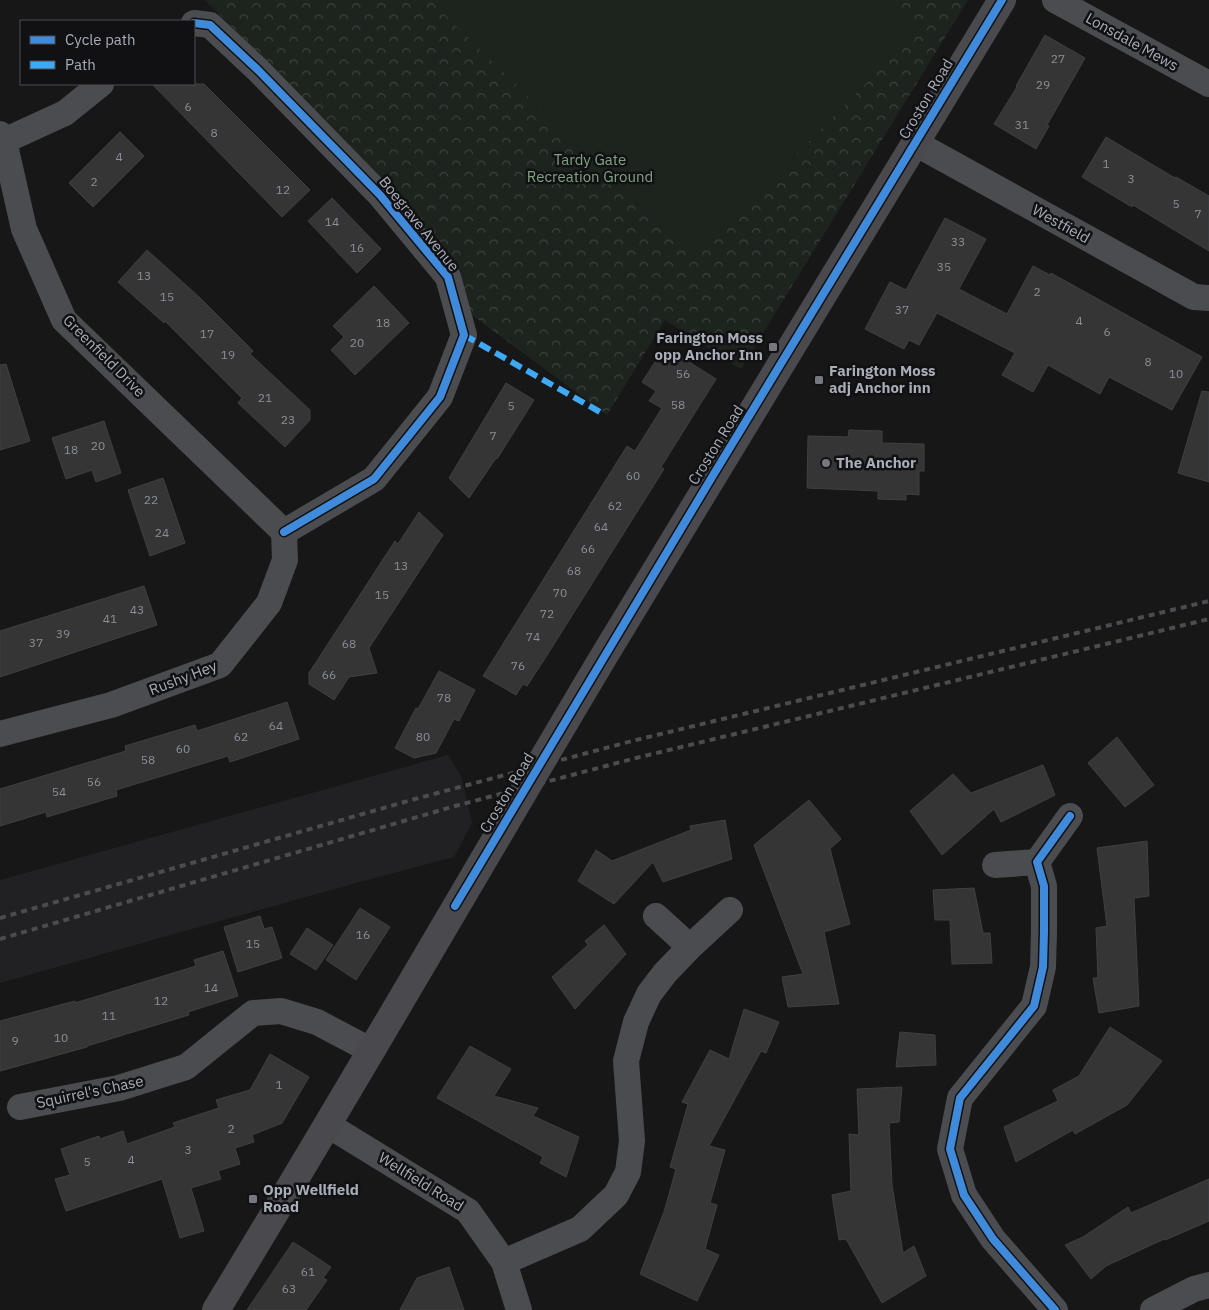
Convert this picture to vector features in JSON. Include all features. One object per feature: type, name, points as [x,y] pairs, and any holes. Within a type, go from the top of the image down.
[{"type":"street","name":"Croston Road","points":[[216,1310],[328,1125],[370,1050],[620,630],[1002,0]]},
{"type":"street","name":"Lonsdale Mews","points":[[1055,0],[1209,84]]},
{"type":"street","name":"Boegrave Avenue","points":[[195,23],[210,25],[258,70],[380,195],[448,277],[464,335],[440,397],[374,479],[284,532]]},
{"type":"street","points":[[2,137],[65,113],[100,85]]},
{"type":"street","name":"Greenfield Drive","points":[[2,137],[24,229],[64,320],[284,532]]},
{"type":"street","name":"Westfield","points":[[915,143],[1194,297],[1209,298]]},
{"type":"street","name":"Rushy Hey","points":[[0,734],[111,705],[220,665],[269,603],[286,560],[284,532]]},
{"type":"street","points":[[1037,862],[1070,816]]},
{"type":"street","points":[[995,865],[1037,862]]},
{"type":"street","points":[[1037,862],[1044,886],[1044,932],[1043,967],[1034,1006],[960,1098],[950,1149],[964,1195],[993,1239],[1055,1310]]},
{"type":"street","points":[[504,1262],[580,1229],[616,1195],[628,1172],[632,1141],[626,1061],[636,1022],[648,994],[665,973],[730,910]]},
{"type":"street","points":[[656,916],[690,947]]},
{"type":"street","name":"Squirrel's Chase","points":[[20,1107],[118,1088],[186,1067],[253,1013],[281,1011],[317,1022],[370,1050]]},
{"type":"street","name":"Wellfield Road","points":[[328,1125],[468,1211],[504,1262],[519,1310]]},
{"type":"street","points":[[1153,1310],[1194,1289],[1209,1285]]},
{"type":"shaded area","points":[[448,755],[461,776],[472,823],[454,857],[0,983],[0,880]]},
{"type":"green space","name":"Tardy Gate Recreation Ground","points":[[205,0],[968,0],[741,369],[665,320],[607,415],[472,315],[455,272],[330,126]]},
{"type":"green space","points":[[430,0],[882,0],[916,33],[693,259]]},
{"type":"building","points":[[1045,35],[1085,58],[1047,125],[1049,126],[1036,149],[994,124],[1017,87]]},
{"type":"building","points":[[204,84],[310,190],[282,217],[153,85]]},
{"type":"building","points":[[120,132],[144,156],[93,207],[69,183]]},
{"type":"building","points":[[1106,137],[1209,196],[1209,251],[1082,177]]},
{"type":"building","points":[[332,198],[381,249],[357,273],[308,221]]},
{"type":"building","points":[[945,218],[986,239],[959,289],[1007,314],[1033,266],[1050,275],[1051,273],[1202,357],[1172,410],[1109,377],[1100,394],[1048,365],[1033,392],[1002,375],[1015,353],[937,313],[919,345],[909,340],[904,349],[865,329],[890,282],[906,290]]},
{"type":"building","points":[[147,250],[198,296],[253,351],[250,354],[310,410],[310,420],[285,447],[238,403],[242,398],[165,321],[164,323],[118,282]]},
{"type":"building","points":[[374,286],[409,323],[355,375],[331,350],[344,337],[333,326]]},
{"type":"building","points":[[678,355],[716,379],[661,467],[664,469],[544,660],[527,686],[523,684],[516,695],[483,676],[627,446],[635,451],[662,408],[649,401],[656,391],[642,382],[659,356],[672,364]]},
{"type":"building","points":[[6,364],[30,441],[0,450],[0,365]]},
{"type":"building","points":[[506,383],[534,400],[497,459],[469,498],[449,478]]},
{"type":"building","points":[[1202,391],[1209,392],[1209,482],[1178,473]]},
{"type":"building","points":[[104,421],[121,473],[96,482],[92,470],[66,479],[52,438]]},
{"type":"building","points":[[849,430],[882,431],[882,443],[924,444],[924,471],[919,471],[919,495],[906,494],[906,500],[878,499],[878,491],[807,488],[808,436],[848,437]]},
{"type":"building","points":[[163,478],[185,543],[150,556],[128,490]]},
{"type":"building","points":[[419,512],[443,535],[369,648],[377,673],[349,677],[334,700],[309,684],[309,673],[395,541],[398,544]]},
{"type":"building","points":[[144,586],[157,625],[0,677],[0,631]]},
{"type":"building","points":[[439,671],[475,690],[459,721],[454,719],[436,753],[414,758],[395,748],[416,708],[418,709]]},
{"type":"building","points":[[287,702],[299,739],[230,762],[228,756],[116,790],[117,796],[47,817],[46,812],[0,826],[0,789],[126,751],[125,746],[195,725],[197,731]]},
{"type":"building","points":[[1117,737],[1154,785],[1125,807],[1088,763]]},
{"type":"building","points":[[1043,765],[1055,795],[1001,822],[994,809],[942,855],[910,811],[953,774],[971,793]]},
{"type":"building","points":[[809,800],[841,839],[830,849],[850,924],[824,932],[839,1004],[788,1007],[782,977],[803,974],[754,845]]},
{"type":"building","points":[[725,820],[732,859],[663,882],[653,862],[614,904],[578,881],[596,850],[612,861],[691,830],[690,826]]},
{"type":"building","points":[[1147,841],[1149,896],[1134,898],[1139,1006],[1099,1013],[1093,978],[1098,978],[1096,928],[1107,926],[1097,848]]},
{"type":"building","points":[[974,888],[983,933],[990,933],[992,963],[952,964],[950,920],[935,920],[933,890]]},
{"type":"building","points":[[360,908],[390,927],[356,980],[326,960]]},
{"type":"building","points":[[260,916],[264,929],[272,927],[282,958],[238,972],[224,927]]},
{"type":"building","points":[[604,925],[626,954],[575,1009],[552,977],[588,945],[585,941]]},
{"type":"building","points":[[307,928],[333,945],[316,970],[290,954]]},
{"type":"building","points":[[223,951],[238,996],[188,1012],[189,1015],[87,1047],[0,1071],[0,1021],[75,1001],[75,1003],[196,966],[194,960]]},
{"type":"building","points":[[744,1009],[779,1022],[766,1053],[761,1051],[709,1146],[725,1150],[710,1203],[717,1205],[705,1249],[719,1255],[697,1301],[640,1274],[664,1212],[676,1169],[670,1167],[688,1104],[682,1102],[710,1050],[729,1059]]},
{"type":"building","points":[[1110,1027],[1162,1061],[1127,1105],[1075,1134],[1073,1130],[1016,1162],[1004,1127],[1058,1101],[1053,1090],[1079,1076]]},
{"type":"building","points":[[900,1032],[935,1035],[936,1065],[896,1067]]},
{"type":"building","points":[[470,1046],[511,1069],[494,1096],[538,1108],[533,1116],[579,1137],[566,1177],[540,1163],[543,1157],[437,1098]]},
{"type":"building","points":[[270,1054],[309,1077],[282,1123],[252,1135],[254,1142],[235,1148],[240,1164],[218,1171],[221,1179],[191,1188],[204,1231],[180,1238],[162,1179],[66,1211],[55,1179],[70,1175],[61,1149],[99,1136],[100,1139],[123,1131],[127,1144],[175,1127],[173,1123],[219,1108],[216,1100],[250,1090]]},
{"type":"building","points":[[902,1087],[899,1122],[889,1123],[892,1185],[903,1253],[914,1246],[926,1276],[882,1303],[846,1239],[839,1240],[832,1195],[851,1191],[849,1134],[859,1135],[857,1089]]},
{"type":"building","points":[[1209,1179],[1209,1221],[1164,1239],[1106,1266],[1091,1279],[1065,1245],[1083,1237],[1128,1207],[1131,1213]]},
{"type":"building","points":[[293,1242],[331,1267],[323,1278],[327,1280],[306,1310],[247,1310]]},
{"type":"building","points":[[449,1267],[464,1310],[400,1310],[417,1278]]},
{"type":"railway","points":[[0,918],[415,799],[632,741],[1209,601]]},
{"type":"railway","points":[[0,939],[455,806],[636,758],[1209,619]]},
{"type":"marked path","points":[[464,335],[600,412]]},
{"type":"cycle path","points":[[455,906],[712,477],[1002,0]]},
{"type":"cycle path","points":[[195,23],[210,25],[258,70],[380,195],[448,277],[464,335],[440,397],[374,479],[284,532]]},
{"type":"cycle path","points":[[1055,1310],[993,1239],[964,1195],[950,1149],[960,1098],[1034,1006],[1043,967],[1044,932],[1044,886],[1037,862],[1070,816]]},
{"type":"place","name":"Farington Moss opp Anchor Inn","points":[[773,347]]},
{"type":"place","name":"Farington Moss adj Anchor inn","points":[[819,380]]},
{"type":"place","name":"The Anchor","points":[[826,463]]},
{"type":"place","name":"Opp Wellfield Road","points":[[253,1199]]}]
